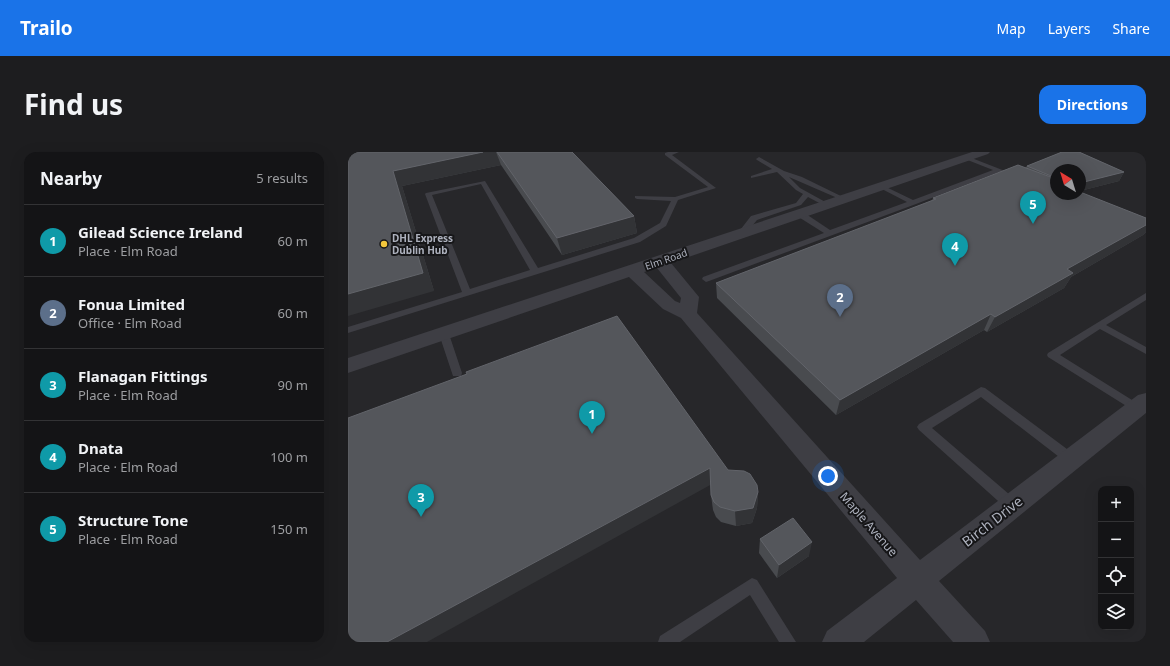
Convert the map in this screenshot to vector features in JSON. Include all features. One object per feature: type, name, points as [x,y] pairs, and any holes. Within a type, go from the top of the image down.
[{"type":"street","name":"Elm Road","points":[[348,366],[984,152]]},
{"type":"street","points":[[660,261],[690,297],[688,314]]},
{"type":"street","name":"Maple Avenue","points":[[632,270],[669,305],[688,314],[917,579],[974,642]]},
{"type":"street","name":"Birch Drive","points":[[838,642],[1141,404]]},
{"type":"lane","points":[[637,197],[675,199],[713,188],[667,154],[676,152]]},
{"type":"lane","points":[[759,158],[779,171],[798,189],[827,205]]},
{"type":"lane","points":[[967,158],[1008,173]]},
{"type":"lane","points":[[706,279],[914,203],[998,170]]},
{"type":"lane","points":[[753,177],[779,171],[800,178],[844,199]]},
{"type":"lane","points":[[467,293],[428,194],[483,182],[535,271]]},
{"type":"lane","points":[[882,186],[914,203]]},
{"type":"lane","points":[[741,234],[754,218],[799,204],[800,199],[807,194]]},
{"type":"lane","points":[[348,330],[637,240],[663,224],[675,199]]},
{"type":"lane","points":[[800,214],[829,233]]},
{"type":"lane","points":[[1141,404],[1052,354],[1146,296]]},
{"type":"lane","points":[[1099,325],[1146,351]]},
{"type":"lane","points":[[444,334],[457,373]]},
{"type":"lane","points":[[1012,505],[923,427],[981,391],[1071,459]]},
{"type":"lane","points":[[666,642],[752,585],[788,642]]},
{"type":"shaded area","points":[[348,152],[1146,152],[1146,642],[348,642]]},
{"type":"building","points":[[348,152],[483,152],[393,171],[423,273],[348,294]]},
{"type":"building","points":[[497,152],[572,152],[634,216],[557,238]]},
{"type":"building","points":[[1062,152],[1079,152],[1124,172],[1086,182],[1086,164],[1050,164],[1050,176],[1027,166]]},
{"type":"building","points":[[1018,165],[1050,177],[1050,200],[1086,200],[1086,194],[1146,218],[1146,225],[1067,269],[1073,273],[995,317],[991,314],[840,400],[716,283],[936,199],[933,198]]},
{"type":"building","points":[[617,316],[728,470],[744,471],[750,474],[757,485],[758,492],[753,508],[735,511],[720,507],[714,502],[711,495],[710,468],[387,642],[348,642],[348,418]]},
{"type":"building","points":[[793,518],[812,542],[779,565],[760,539]]},
{"type":"place","name":"Structure Tone","points":[[1033,224]]},
{"type":"place","name":"DHL Express Dublin Hub","points":[[384,244]]},
{"type":"place","name":"Dnata","points":[[955,266]]},
{"type":"place","name":"Fonua Limited","points":[[840,317]]},
{"type":"place","name":"Gilead Science Ireland","points":[[592,434]]},
{"type":"place","name":"Flanagan Fittings","points":[[421,517]]}]
